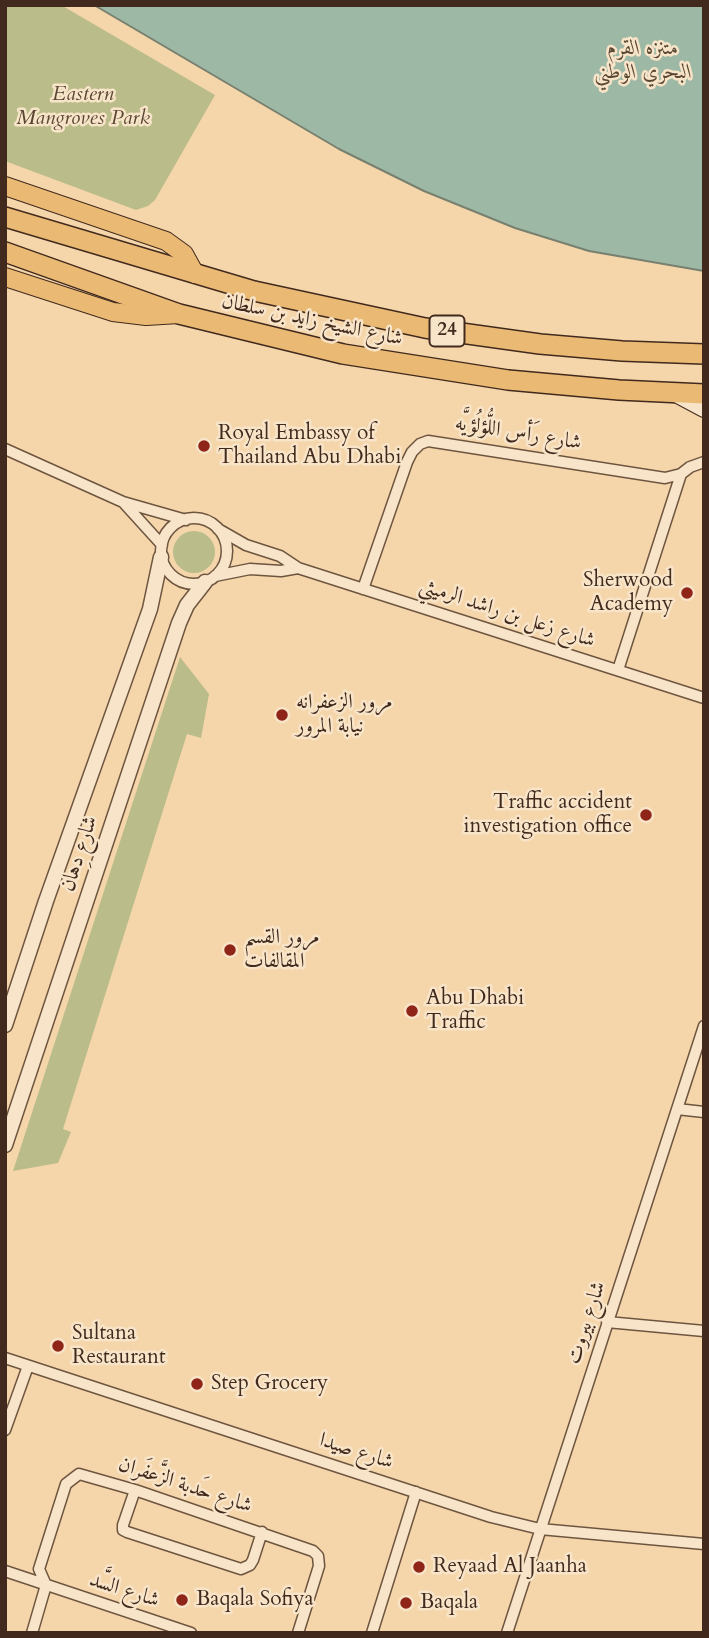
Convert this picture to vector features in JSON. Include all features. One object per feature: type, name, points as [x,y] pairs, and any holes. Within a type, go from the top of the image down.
[{"type":"highway","name":"شارع الشيخ زايد بن سلطان","points":[[5,217],[254,291],[436,330],[553,345],[704,355]]},
{"type":"highway","name":"شارع الشيخ زايد بن سلطان","points":[[5,252],[179,314],[344,354],[439,371],[563,386],[704,394]]},
{"type":"main road","points":[[5,186],[166,241],[184,254],[195,274]]},
{"type":"main road","points":[[5,277],[113,312],[146,317],[179,314]]},
{"type":"main road","points":[[674,393],[704,409]]},
{"type":"street","name":"شارع رَأس اللُّؤلُؤيَّه","points":[[363,589],[407,461],[420,444],[428,441],[665,478],[681,474],[704,462]]},
{"type":"street","points":[[5,449],[123,502],[186,520],[203,520],[218,529],[224,538],[226,559],[210,579],[194,584],[183,582],[165,568],[161,551],[123,502]]},
{"type":"street","points":[[618,670],[681,474]]},
{"type":"street","points":[[161,551],[170,529],[186,520]]},
{"type":"street","name":"شارع زعل بن راشد الرميثي","points":[[218,529],[246,545],[280,556],[298,568],[704,698]]},
{"type":"street","name":"شارع دِهان","points":[[5,1025],[150,609],[161,551]]},
{"type":"street","name":"شارع زعل بن راشد الرميثي","points":[[210,579],[250,569],[281,571],[298,568]]},
{"type":"street","name":"شارع دِهان","points":[[5,1146],[179,622],[187,605],[210,579]]},
{"type":"street","name":"شارع بيروت","points":[[507,1633],[704,1026]]},
{"type":"street","points":[[677,1109],[704,1112]]},
{"type":"street","points":[[607,1322],[704,1331]]},
{"type":"street","name":"شارع صيدا","points":[[5,1358],[491,1517],[540,1529],[704,1544]]},
{"type":"street","points":[[5,1430],[28,1366]]},
{"type":"street","name":"شارع حَدبة الزَّعفَران","points":[[46,1585],[39,1569],[66,1484],[69,1479],[86,1474],[262,1532],[307,1549],[318,1556],[319,1566],[298,1633]]},
{"type":"street","points":[[135,1490],[123,1525],[123,1530],[127,1532],[241,1569],[250,1565],[253,1560],[262,1532]]},
{"type":"street","points":[[372,1633],[416,1492]]},
{"type":"street","name":"شارع السَّد","points":[[5,1571],[191,1633]]},
{"type":"street","points":[[32,1633],[46,1585]]},
{"type":"green space","name":"Eastern Mangroves Park","points":[[5,5],[61,5],[215,95],[155,200],[148,206],[136,210],[5,161]]},
{"type":"green space","points":[[194,531],[209,537],[215,552],[209,567],[194,573],[179,567],[173,552],[179,537]]},
{"type":"green space","points":[[180,657],[209,694],[201,738],[187,734],[63,1129],[71,1132],[58,1163],[13,1171]]},
{"type":"shaded area","points":[[94,5],[704,5],[704,271],[589,251],[515,228],[424,191],[339,149]]},
{"type":"place","name":"Royal Embassy of Thailand Abu Dhabi","points":[[204,446]]},
{"type":"place","name":"Sherwood Academy","points":[[687,593]]},
{"type":"place","name":"مرور الزعفرانه نيابة المرور","points":[[282,715]]},
{"type":"place","name":"Traffic accident investigation office","points":[[646,815]]},
{"type":"place","name":"مرور القسم المقالفات","points":[[230,950]]},
{"type":"place","name":"Abu Dhabi Traffic","points":[[412,1011]]},
{"type":"place","name":"Sultana Restaurant","points":[[58,1346]]},
{"type":"place","name":"Step Grocery","points":[[197,1384]]},
{"type":"place","name":"Reyaad Al Jaanha","points":[[419,1567]]},
{"type":"place","name":"Baqala Sofiya","points":[[182,1600]]},
{"type":"place","name":"Baqala","points":[[406,1603]]},
{"type":"park label","name":"متنزه القرم البحري الوطني","points":[[643,61]]}]
